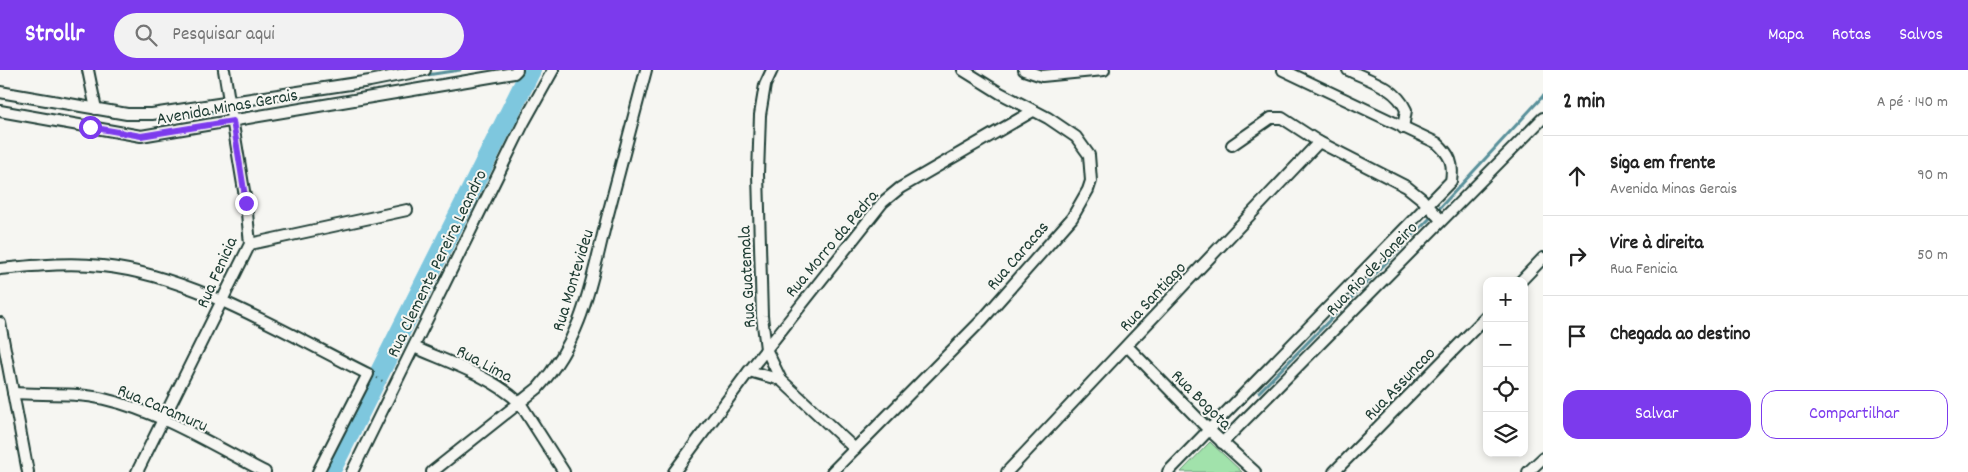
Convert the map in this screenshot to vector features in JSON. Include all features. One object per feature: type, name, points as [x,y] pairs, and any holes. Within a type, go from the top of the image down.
[{"type":"street","points":[[88,70],[96,109]]},
{"type":"street","name":"Rua Fenicia","points":[[137,472],[161,420],[250,244],[224,70]]},
{"type":"street","name":"Avenida Minas Gerais","points":[[0,92],[127,114],[152,114],[230,105],[425,70]]},
{"type":"street","name":"Avenida Minas Gerais","points":[[0,111],[141,136],[514,73],[517,70]]},
{"type":"street","name":"Rua Clemente Pereira Leandro","points":[[352,472],[524,122],[553,70]]},
{"type":"street","name":"Rua Montevideu","points":[[435,471],[520,403],[552,372],[574,337],[580,322],[646,70]]},
{"type":"street","name":"Rua Guatemala","points":[[772,70],[766,85],[760,115],[758,174],[762,316],[766,349],[781,380],[855,449]]},
{"type":"street","name":"Rua Caracas","points":[[832,472],[982,320],[1072,218],[1085,199],[1090,180],[1090,164],[1083,144],[1065,128],[964,70]]},
{"type":"street","points":[[1024,70],[1042,76],[1104,70]]},
{"type":"street","points":[[1290,72],[1403,128],[1406,110],[1398,96],[1348,70]]},
{"type":"street","name":"Rua Morro da Pedra","points":[[674,472],[766,349],[883,202],[900,188],[1033,111]]},
{"type":"street","points":[[1232,145],[1266,121],[1276,117],[1319,142],[1394,179],[1416,193],[1440,219]]},
{"type":"street","name":"Rua Rio de Janeiro","points":[[1222,443],[1440,219],[1543,118]]},
{"type":"street","name":"Rua Rio de Janeiro","points":[[1168,472],[1429,207],[1451,180],[1453,168],[1451,159],[1446,151],[1437,143],[1403,128]]},
{"type":"street","name":"Rua Santiago","points":[[1007,472],[1319,142]]},
{"type":"street","points":[[250,244],[407,210]]},
{"type":"street","points":[[1525,277],[1543,258]]},
{"type":"street","points":[[0,269],[53,264],[103,266],[154,275],[222,302],[369,375],[318,472]]},
{"type":"street","name":"Rua Assuncao","points":[[1334,472],[1483,320]]},
{"type":"street","points":[[0,323],[28,472]]},
{"type":"street","name":"Rua Bogota","points":[[1127,346],[1222,443],[1255,472]]},
{"type":"street","name":"Rua Lima","points":[[414,347],[499,386],[520,403],[564,472]]},
{"type":"street","points":[[749,371],[781,380]]},
{"type":"street","name":"Rua Caramuru","points":[[13,393],[102,398],[124,404],[161,420],[264,472]]},
{"type":"street","points":[[1528,472],[1543,458]]},
{"type":"path","points":[[369,375],[389,384]]},
{"type":"green space","points":[[1210,442],[1242,472],[1181,472]]},
{"type":"waterway","points":[[407,78],[460,70]]},
{"type":"waterway","points":[[330,472],[531,70]]},
{"type":"waterway","points":[[1259,392],[1436,212],[1543,96]]},
{"type":"waterway","points":[[153,118],[223,111],[248,104]]},
{"type":"waterway","points":[[111,116],[125,118]]},
{"type":"route","points":[[90,127],[117,134],[141,136],[165,134],[233,121],[246,203]]}]
